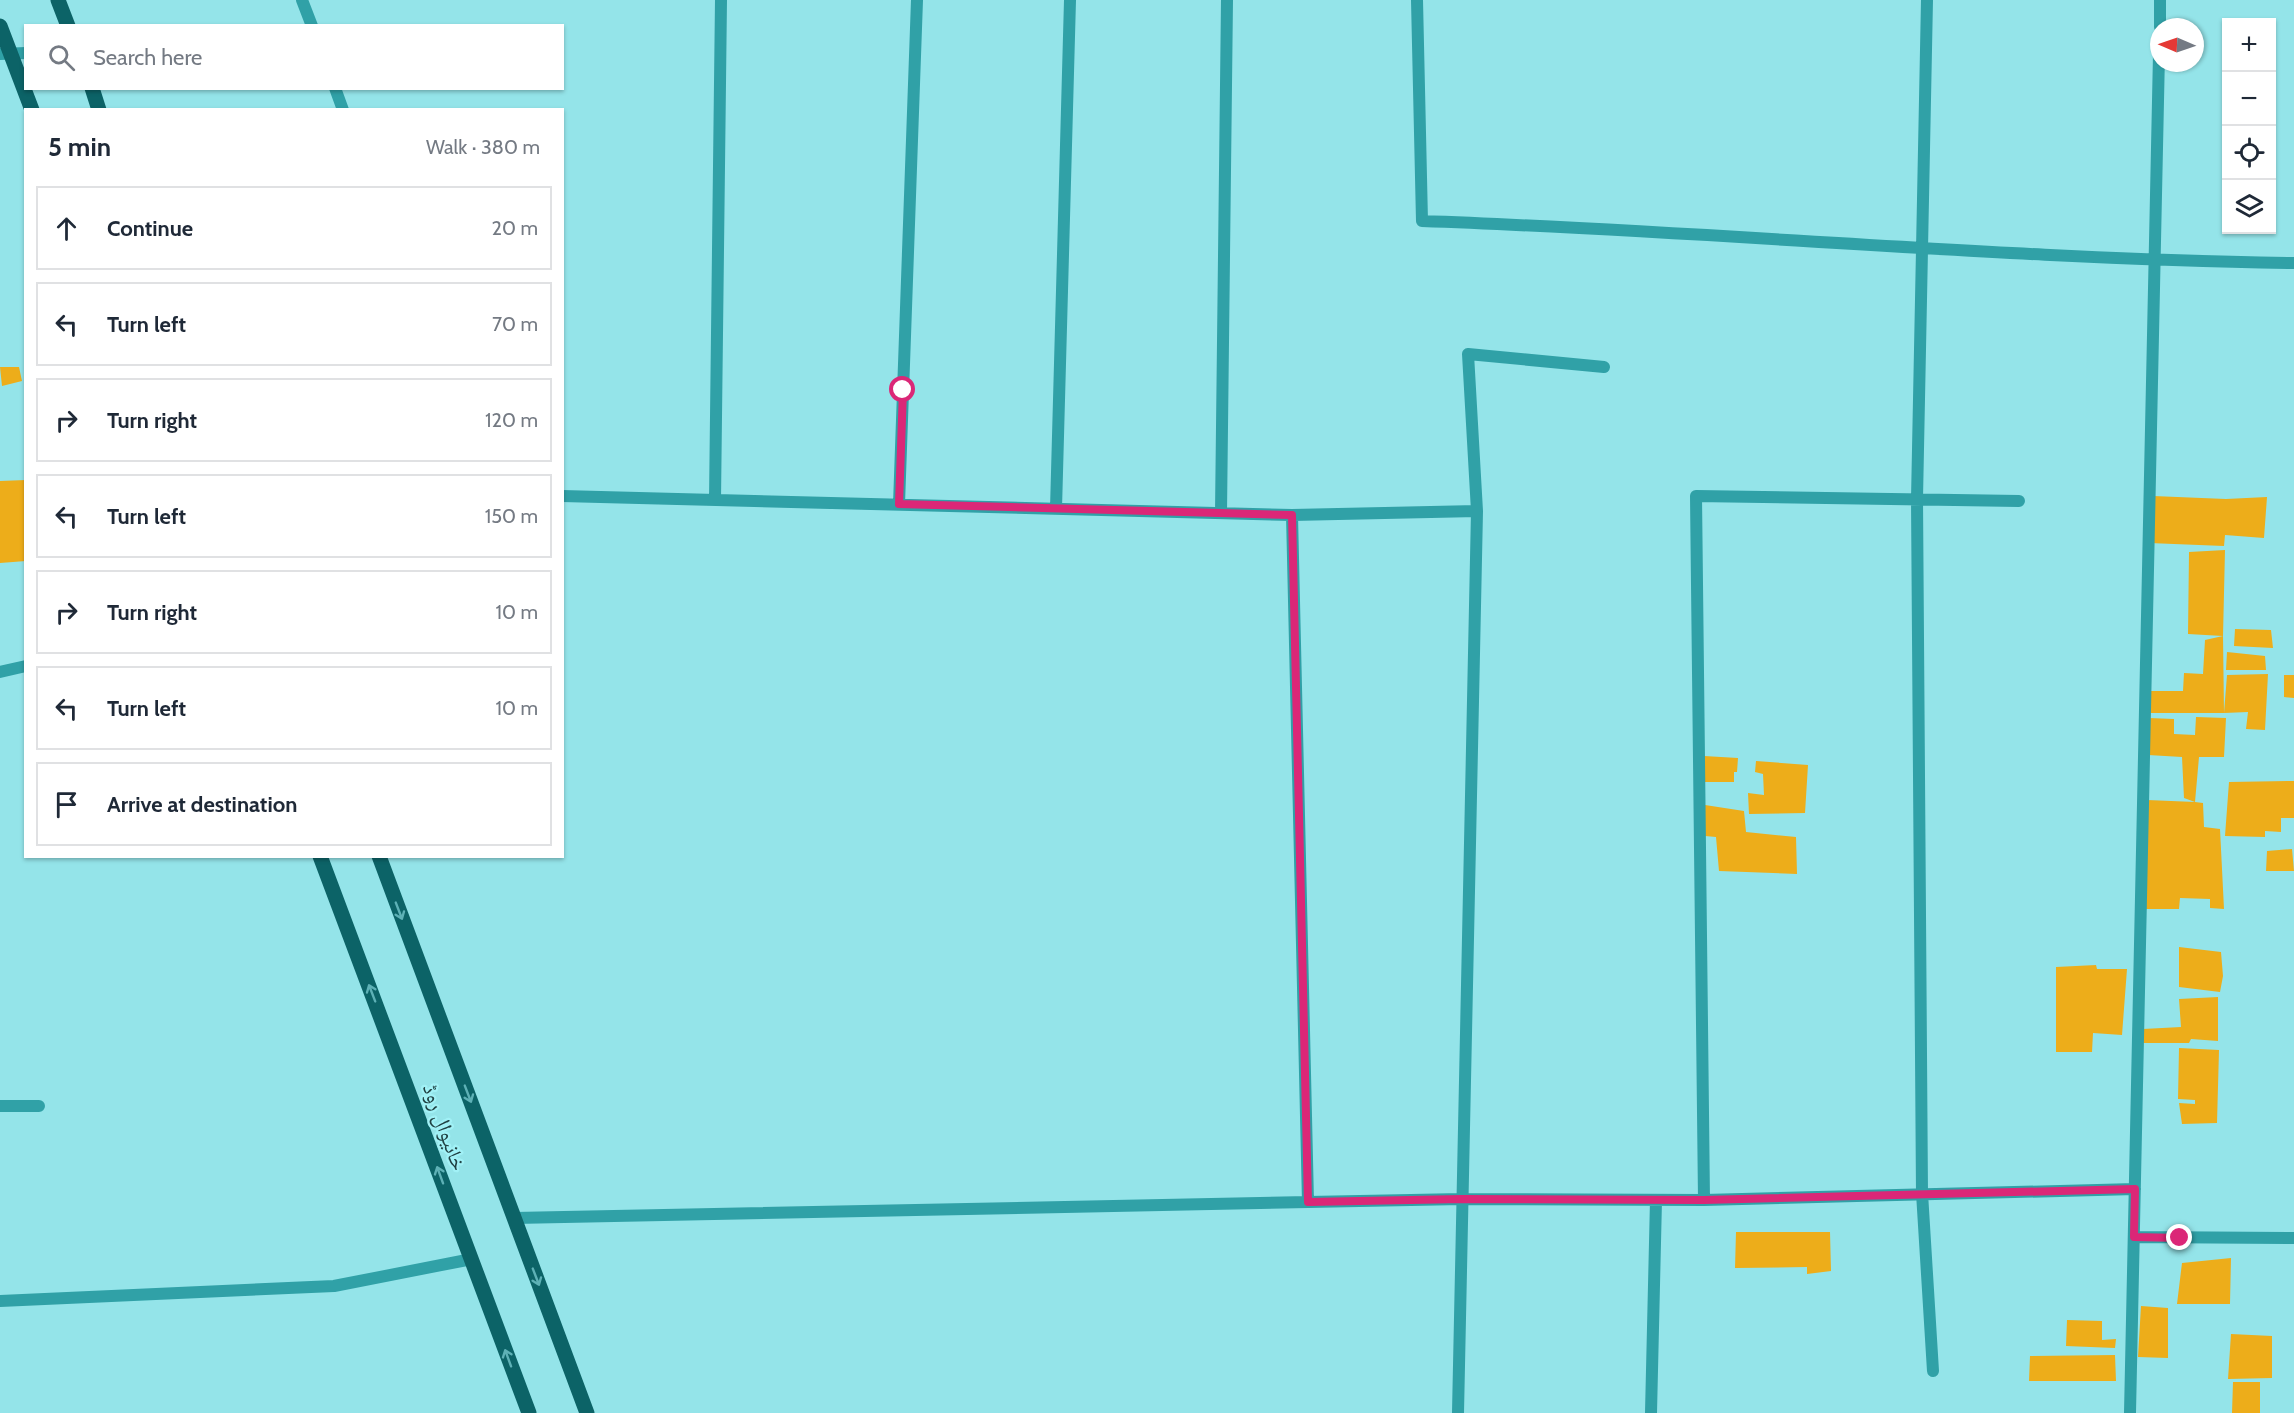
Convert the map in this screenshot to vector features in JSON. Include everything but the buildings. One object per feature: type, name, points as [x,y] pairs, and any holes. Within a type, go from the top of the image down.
[{"type":"main road","points":[[58,0],[67,24]]},
{"type":"main road","points":[[0,26],[24,88]]},
{"type":"main road","points":[[25,90],[31,108]]},
{"type":"main road","points":[[93,90],[98,108]]},
{"type":"main road","name":"خانیوال روڈ","points":[[321,858],[529,1413]]},
{"type":"main road","name":"خانیوال روڈ","points":[[380,858],[587,1413]]},
{"type":"street","points":[[302,0],[311,24]]},
{"type":"street","points":[[715,500],[721,0]]},
{"type":"street","points":[[899,504],[917,0]]},
{"type":"street","points":[[1056,509],[1070,0]]},
{"type":"street","points":[[1221,513],[1227,0]]},
{"type":"street","points":[[1417,0],[1422,221],[1922,246],[2155,261],[2294,263]]},
{"type":"street","points":[[1927,0],[1917,500],[1922,1193],[1933,1371]]},
{"type":"street","points":[[2160,0],[2160,18]]},
{"type":"street","points":[[2130,1413],[2159,72]]},
{"type":"street","points":[[336,90],[342,108]]},
{"type":"street","points":[[1458,1413],[1477,511],[1468,354],[1604,367]]},
{"type":"street","points":[[564,496],[1292,515],[1477,511]]},
{"type":"street","points":[[1704,1200],[1696,496],[2019,501]]},
{"type":"street","points":[[1292,515],[1308,1202]]},
{"type":"street","points":[[0,672],[24,666]]},
{"type":"street","points":[[0,1106],[39,1106]]},
{"type":"street","points":[[514,1218],[1462,1199],[1704,1200],[2135,1189]]},
{"type":"street","points":[[1651,1413],[1656,1200]]},
{"type":"street","points":[[2134,1237],[2294,1238]]},
{"type":"street","points":[[0,1301],[334,1286],[472,1259]]},
{"type":"route","points":[[903,390],[899,504],[1292,515],[1308,1202],[1462,1199],[1704,1200],[2135,1189],[2134,1237],[2180,1238]]}]
